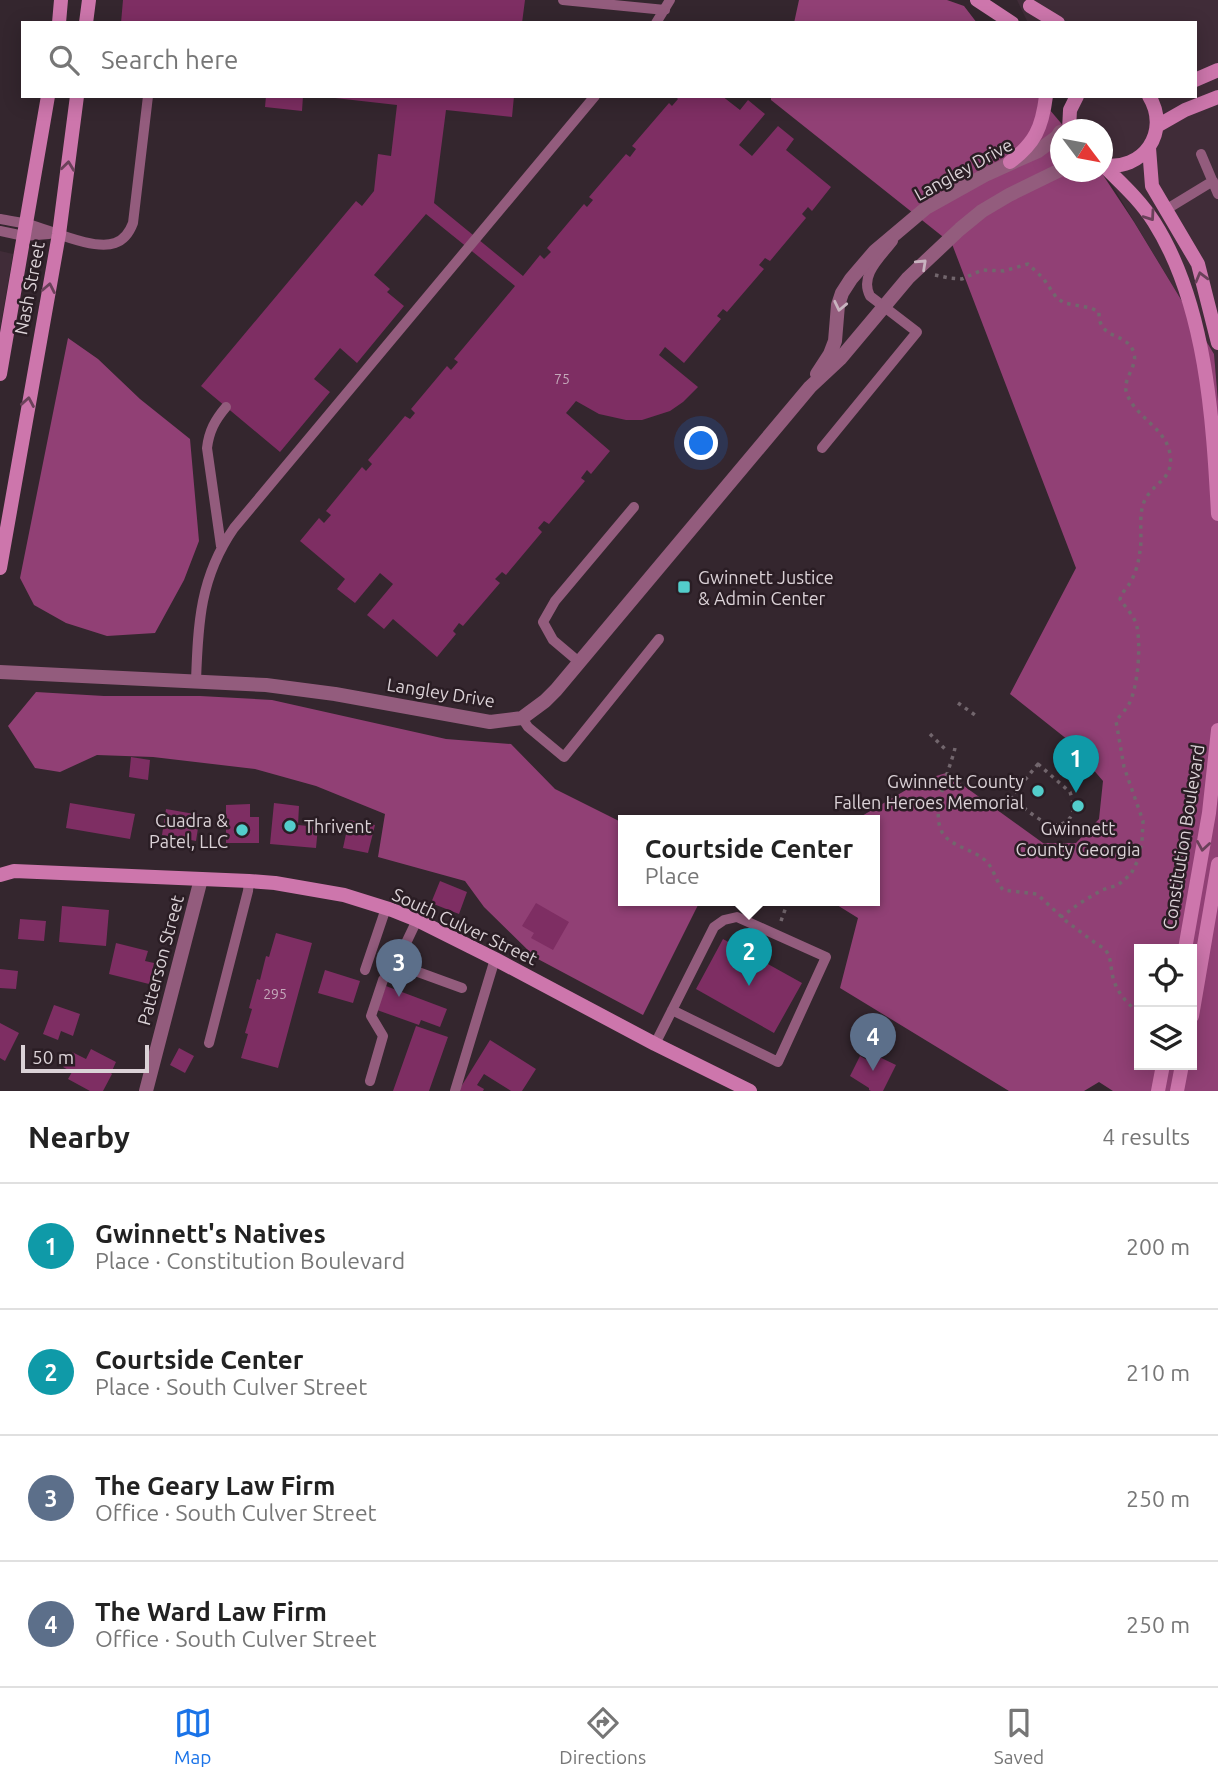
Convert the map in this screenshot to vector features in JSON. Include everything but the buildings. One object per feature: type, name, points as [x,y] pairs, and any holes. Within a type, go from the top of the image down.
[{"type":"street","points":[[59,21],[61,0]]},
{"type":"street","points":[[86,21],[89,0]]},
{"type":"street","points":[[970,0],[993,21]]},
{"type":"street","points":[[977,0],[1009,21]]},
{"type":"street","points":[[1026,3],[1042,21]]},
{"type":"street","points":[[1026,3],[1055,21]]},
{"type":"street","points":[[1197,69],[1218,68]]},
{"type":"street","points":[[1197,79],[1218,68]]},
{"type":"street","points":[[1157,126],[1185,110],[1218,97]]},
{"type":"street","name":"Nash Street","points":[[0,374],[48,98]]},
{"type":"street","name":"Nash Street","points":[[0,568],[59,234],[77,98]]},
{"type":"street","points":[[1010,162],[1027,149],[1040,126],[1046,98]]},
{"type":"street","points":[[1068,119],[1075,98]]},
{"type":"street","points":[[1113,166],[1134,161],[1149,148],[1157,126],[1156,112],[1150,98]]},
{"type":"street","name":"Langley Drive","points":[[810,387],[835,341],[838,305],[842,293],[875,251],[937,201],[1010,162],[1038,151],[1050,142]]},
{"type":"street","points":[[1149,148],[1152,186],[1198,264],[1217,338]]},
{"type":"street","name":"Langley Drive","points":[[0,672],[266,685],[490,722],[522,718],[545,701],[810,387],[840,359],[908,278],[982,211],[1050,175]]},
{"type":"street","points":[[1113,175],[1135,196],[1153,221],[1181,275],[1192,306],[1207,390],[1218,514]]},
{"type":"street","name":"Constitution Boulevard","points":[[1186,944],[1209,813],[1218,730]]},
{"type":"street","points":[[0,863],[7,873]]},
{"type":"street","points":[[1194,1007],[1218,864]]},
{"type":"street","name":"South Culver Street","points":[[7,873],[249,881],[344,895],[417,920],[750,1091]]},
{"type":"street","name":"Patterson Street","points":[[146,1091],[201,879]]},
{"type":"street","points":[[1158,1091],[1162,1070]]},
{"type":"street","points":[[1177,1091],[1181,1070]]},
{"type":"lane","points":[[562,0],[667,5],[657,21]]},
{"type":"lane","points":[[0,231],[25,230],[59,234],[82,242],[103,245],[115,243],[130,231],[148,98]]},
{"type":"lane","points":[[196,681],[201,606],[206,584],[222,546],[593,98]]},
{"type":"lane","points":[[1202,154],[1218,194]]},
{"type":"lane","points":[[1167,209],[1213,181]]},
{"type":"lane","points":[[0,219],[25,230]]},
{"type":"lane","points":[[822,448],[917,332],[870,296],[867,290],[867,276],[906,224]]},
{"type":"lane","points":[[222,546],[206,448],[215,419],[226,407]]},
{"type":"lane","points":[[579,662],[553,640],[543,622],[555,601],[634,507]]},
{"type":"lane","points":[[522,718],[528,727],[564,757],[659,639]]},
{"type":"lane","points":[[209,1043],[249,881]]},
{"type":"lane","points":[[365,970],[386,908]]},
{"type":"lane","points":[[655,1044],[713,927],[724,920],[737,917],[826,957],[778,1062],[672,1010]]},
{"type":"lane","points":[[370,1081],[383,1036],[371,1016],[383,980],[396,964],[417,920]]},
{"type":"lane","points":[[455,1091],[495,959]]},
{"type":"lane","points":[[396,964],[462,989]]},
{"type":"path","points":[[929,270],[937,276],[962,279],[982,270],[1004,271],[1028,264],[1064,303],[1099,312],[1098,319],[1102,328],[1127,342],[1134,353],[1134,361],[1125,384],[1126,394],[1162,436],[1170,453],[1169,470],[1164,482],[1155,486],[1142,509],[1140,552],[1134,576],[1120,599],[1137,626],[1136,681],[1128,705],[1116,721],[1124,767],[1143,821],[1138,860],[1131,874],[1118,885],[1102,890],[1061,917]]},
{"type":"path","points":[[957,703],[975,715]]},
{"type":"path","points":[[930,734],[946,750]]},
{"type":"path","points":[[955,748],[939,806],[939,824],[944,836],[954,844],[975,852],[989,864],[1003,890],[1037,894],[1061,917],[1107,952],[1119,993],[1134,1008]]},
{"type":"path","points":[[1038,764],[1063,785],[1070,792],[1073,802],[1069,819],[1060,825],[1044,822],[1011,797],[1024,780],[1038,764]]},
{"type":"path","points":[[783,915],[786,907]]},
{"type":"shaded area","points":[[799,0],[947,0],[964,6],[975,21],[794,21]]},
{"type":"shaded area","points":[[1017,0],[1218,0],[1218,401],[1214,354],[1110,182],[1113,182],[1113,119],[1077,119],[1066,98],[1197,98],[1197,21],[1027,21]]},
{"type":"shaded area","points":[[771,98],[1040,98],[1058,119],[1050,119],[1050,182],[1108,182],[1214,354],[1218,401],[1218,1091],[1113,1091],[1099,1082],[1084,1091],[1009,1091],[840,988],[858,918],[839,906],[880,906],[880,815],[864,815],[923,780],[946,773],[1043,843],[1076,843],[1099,819],[1103,781],[1068,740],[1010,694],[1076,568],[952,244]]},
{"type":"shaded area","points":[[0,251],[13,254],[0,329]]},
{"type":"shaded area","points":[[68,338],[98,359],[140,399],[190,439],[199,541],[184,580],[155,633],[107,636],[66,623],[34,605],[20,578]]},
{"type":"shaded area","points":[[36,692],[104,696],[200,696],[272,700],[446,739],[511,744],[555,789],[618,820],[618,906],[698,906],[643,1015],[536,958],[484,907],[465,881],[378,857],[385,814],[316,786],[255,769],[153,757],[97,755],[60,772],[35,768],[8,726]]},
{"type":"place","name":"Gwinnett Justice & Admin Center","points":[[684,587]]},
{"type":"place","name":"Gwinnett County Fallen Heroes Memorial","points":[[1038,791]]},
{"type":"place","name":"Gwinnett's Natives","points":[[1076,793]]},
{"type":"place","name":"Gwinnett County Georgia","points":[[1078,806]]},
{"type":"place","name":"Thrivent","points":[[290,826]]},
{"type":"place","name":"Cuadra & Patel, LLC","points":[[242,830]]},
{"type":"place","name":"Courtside Center","points":[[749,986]]},
{"type":"place","name":"The Geary Law Firm","points":[[399,997]]},
{"type":"place","name":"The Ward Law Firm","points":[[873,1071]]}]
